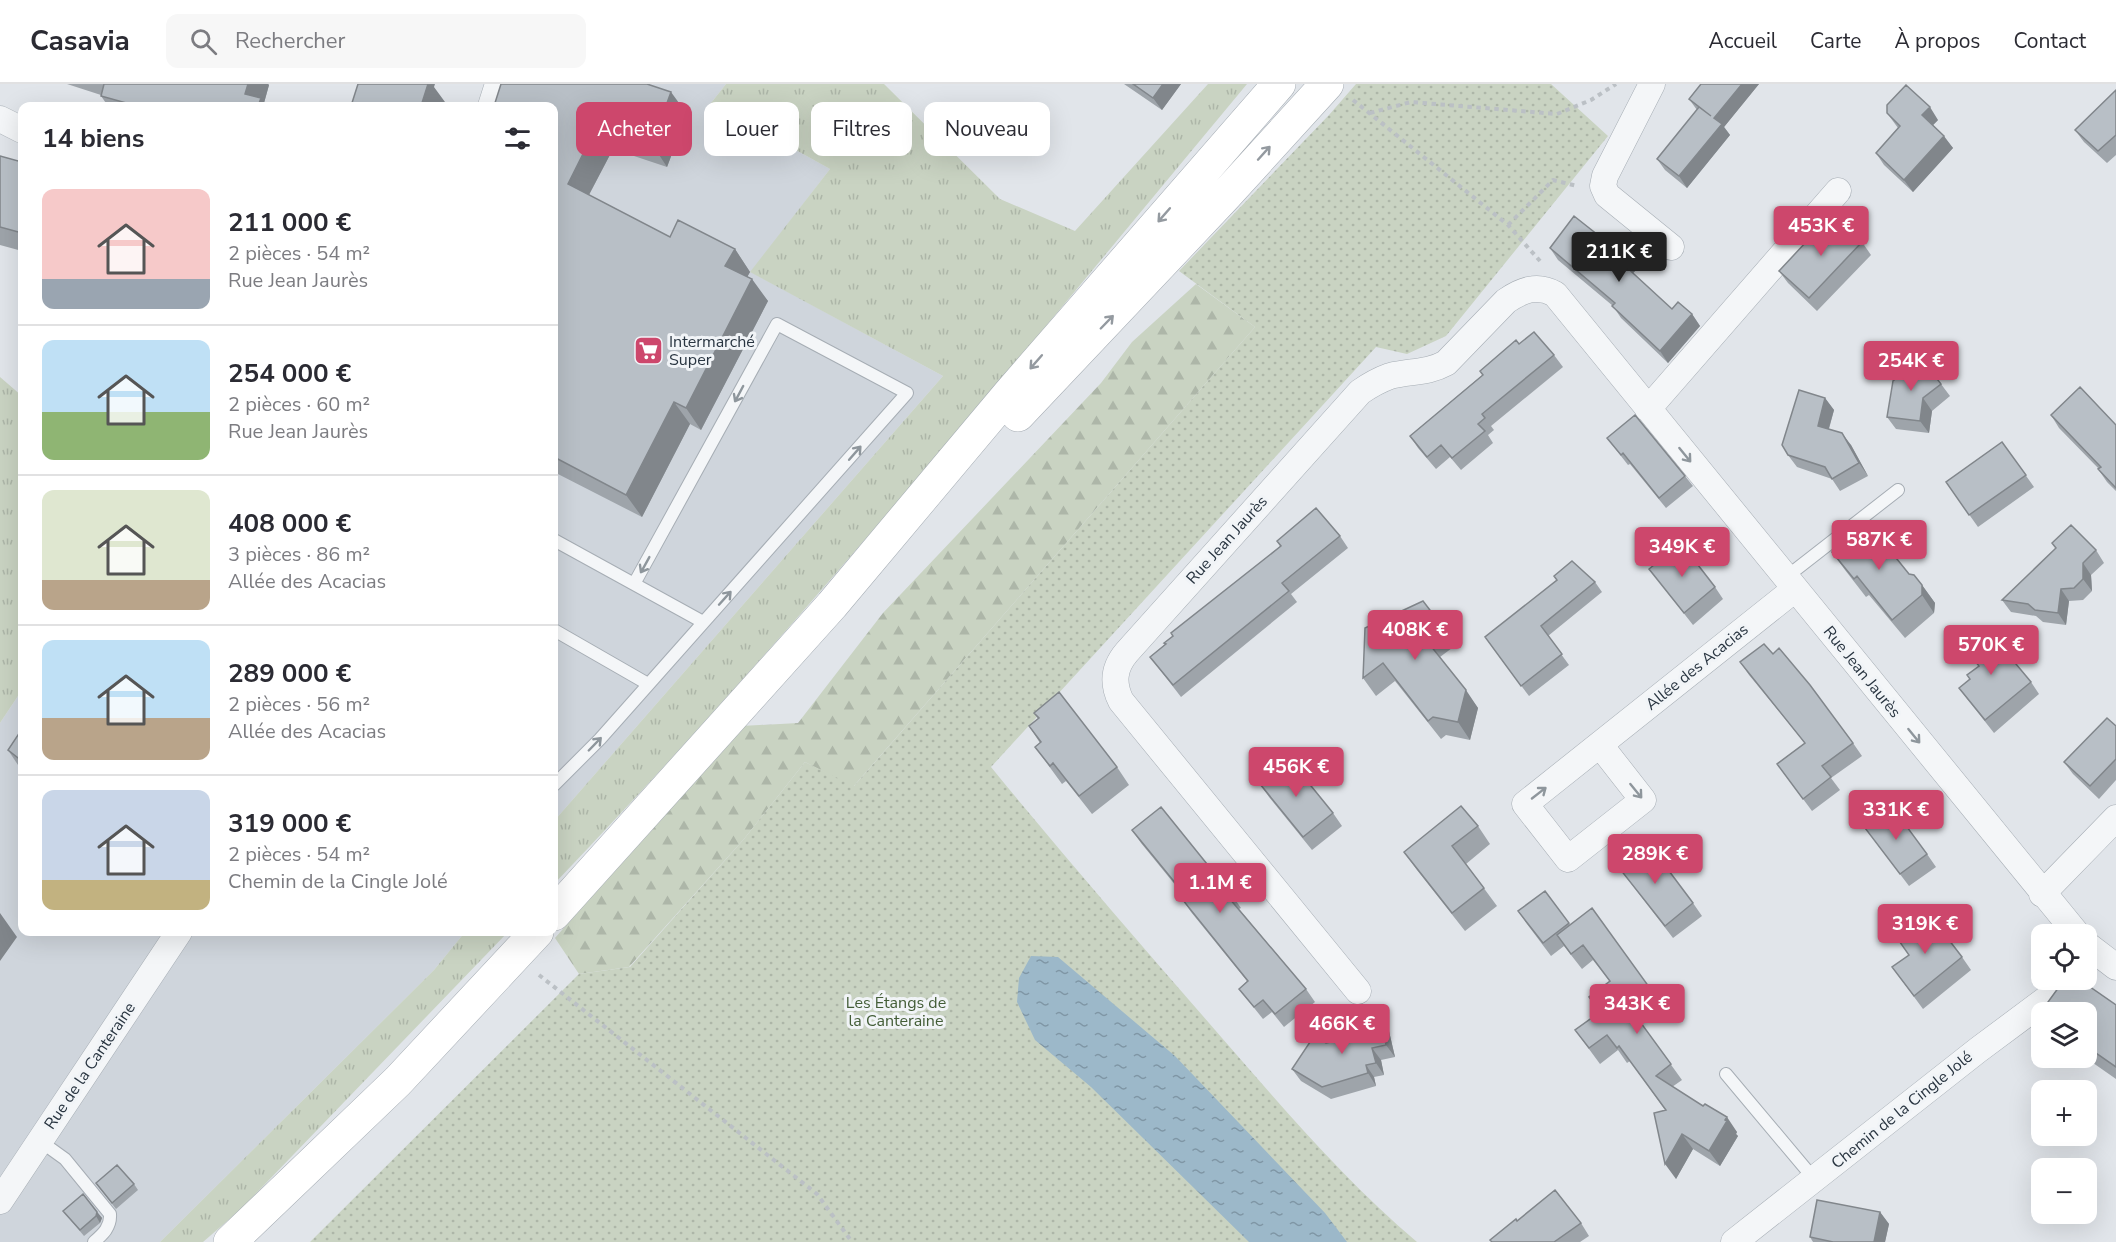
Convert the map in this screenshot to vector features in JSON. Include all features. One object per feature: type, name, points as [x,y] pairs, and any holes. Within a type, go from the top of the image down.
[{"type":"main road","points":[[558,910],[832,605],[1009,394],[1279,84]]},
{"type":"main road","points":[[832,605],[1129,300],[1341,89]]},
{"type":"main road","points":[[230,1242],[367,1111],[447,1030],[533,936]]},
{"type":"street","points":[[492,102],[498,84]]},
{"type":"street","points":[[1652,84],[1605,176],[1603,186],[1607,195],[1671,247]]},
{"type":"street","points":[[0,119],[18,128]]},
{"type":"street","points":[[1648,409],[1838,191]]},
{"type":"street","name":"Rue Jean Jaurès","points":[[1358,991],[1121,701],[1115,687],[1116,671],[1127,652],[1360,392],[1380,380],[1400,374],[1436,369],[1446,363],[1494,311],[1516,294],[1536,288],[1546,289],[1555,294],[2068,924]]},
{"type":"street","name":"Allée des Acacias","points":[[1600,745],[1643,800],[1568,859],[1525,804],[1600,745],[1790,583]]},
{"type":"street","points":[[2042,894],[2116,818]]},
{"type":"street","name":"Rue de la Canteraine","points":[[0,1201],[176,936]]},
{"type":"street","name":"Chemin de la Cingle Jolé","points":[[1734,1242],[1978,1050],[2059,990]]},
{"type":"lane","points":[[558,781],[600,739],[907,393],[777,324],[634,584]]},
{"type":"lane","points":[[1790,583],[1898,490]]},
{"type":"lane","points":[[558,542],[703,622]]},
{"type":"lane","points":[[558,632],[648,684]]},
{"type":"lane","points":[[1726,1074],[1815,1180]]},
{"type":"lane","points":[[40,1141],[65,1159],[110,1214],[111,1222],[105,1232],[94,1242]]},
{"type":"path","points":[[1369,113],[1410,102],[1557,114],[1591,100],[1616,84]]},
{"type":"path","points":[[1341,89],[1508,225],[1542,264],[1555,294]]},
{"type":"path","points":[[1508,225],[1554,180],[1607,195]]},
{"type":"path","points":[[515,956],[817,1194],[852,1242]]},
{"type":"shaded area","points":[[513,84],[726,84],[712,102],[704,102],[704,156],[799,156],[799,152],[830,169],[751,272],[943,376],[558,816],[558,102],[507,102]]},
{"type":"shaded area","points":[[18,696],[18,936],[462,936],[434,970],[160,1242],[0,1242],[0,723]]},
{"type":"green space","points":[[726,84],[884,84],[902,102],[811,102],[811,156],[912,156],[912,112],[924,124],[924,156],[957,156],[1000,199],[1075,231],[1208,84],[1247,84],[821,591],[645,788],[558,880],[558,816],[943,376],[750,272],[830,169],[799,152],[799,102],[712,102]]},
{"type":"green space","name":"Les Étangs de la Canteraine","points":[[1356,84],[1551,84],[1608,136],[1446,336],[1407,354],[1376,347],[991,767],[1105,903],[1292,1117],[1365,1195],[1417,1242],[310,1242],[579,974],[630,967],[744,839],[805,762],[854,786],[1255,327],[1179,271]]},
{"type":"green space","points":[[1196,284],[1255,327],[853,787],[805,762],[744,839],[629,967],[579,974],[555,938],[741,726],[798,723],[883,613],[1101,383],[1132,342]]},
{"type":"green space","points":[[0,377],[18,393],[18,696],[0,723]]},
{"type":"green space","points":[[462,936],[504,936],[240,1210],[203,1242],[160,1242],[434,970]]},
{"type":"water","points":[[1031,956],[1058,957],[1175,1056],[1325,1213],[1347,1242],[1249,1242],[1091,1087],[1035,1040],[1017,1002],[1019,978]]},
{"type":"building","points":[[104,84],[248,84],[245,94],[261,98],[260,102],[123,102],[101,96]]},
{"type":"building","points":[[358,84],[428,84],[422,102],[352,102]]},
{"type":"building","name":"Intermarché Super","points":[[501,84],[647,84],[671,92],[667,102],[576,102],[576,156],[582,156],[568,184],[670,237],[678,220],[735,249],[725,266],[752,279],[686,408],[674,402],[626,495],[558,459],[558,102],[495,102]]},
{"type":"building","points":[[1133,84],[1163,84],[1153,98]]},
{"type":"building","points":[[1701,84],[1742,84],[1714,118],[1722,124],[1679,176],[1657,159],[1699,107],[1711,116],[1689,99]]},
{"type":"building","points":[[1906,85],[1930,107],[1922,115],[1944,136],[1904,180],[1876,153],[1900,126],[1887,113],[1887,105]]},
{"type":"building","points":[[2116,90],[2116,135],[2098,151],[2075,130]]},
{"type":"building","points":[[0,156],[18,161],[18,232],[0,227]]},
{"type":"building","points":[[1574,216],[1627,258],[1622,263],[1672,309],[1678,302],[1692,314],[1660,351],[1612,306],[1615,303],[1550,248]]},
{"type":"building","points":[[1836,216],[1862,242],[1809,298],[1779,271],[1821,226],[1823,229]]},
{"type":"building","points":[[1534,332],[1554,355],[1482,414],[1485,418],[1478,424],[1485,431],[1452,458],[1441,445],[1427,457],[1410,436],[1483,375],[1480,371],[1516,340],[1519,344]]},
{"type":"building","points":[[1921,358],[1941,384],[1923,398],[1920,421],[1887,417],[1893,381]]},
{"type":"building","points":[[2080,387],[2116,425],[2116,488],[2098,469],[2101,467],[2051,415]]},
{"type":"building","points":[[1799,390],[1825,398],[1818,426],[1842,433],[1859,463],[1832,479],[1825,467],[1788,455],[1782,445]]},
{"type":"building","points":[[1635,415],[1685,476],[1659,498],[1623,453],[1621,455],[1607,438]]},
{"type":"building","points":[[2002,442],[2026,475],[1969,515],[1946,482]]},
{"type":"building","points":[[1316,508],[1340,536],[1282,583],[1289,591],[1173,685],[1150,657],[1173,636],[1171,633],[1281,546],[1277,541]]},
{"type":"building","points":[[1868,523],[1909,574],[1914,575],[1922,585],[1922,595],[1892,620],[1857,576],[1854,579],[1832,552]]},
{"type":"building","points":[[2071,525],[2096,550],[2083,563],[2083,579],[2074,588],[2061,589],[2058,613],[2035,610],[2028,604],[2002,600],[2056,548],[2052,543]]},
{"type":"building","points":[[1681,543],[1715,587],[1684,613],[1649,569]]},
{"type":"building","points":[[1572,561],[1595,582],[1541,626],[1562,654],[1521,686],[1485,637],[1557,580],[1554,576]]},
{"type":"building","points":[[1423,601],[1443,627],[1426,640],[1466,690],[1458,722],[1433,717],[1428,721],[1383,663],[1363,678],[1365,628]]},
{"type":"building","points":[[1983,629],[2031,682],[1985,720],[1959,688],[1970,679],[1967,675],[1979,666],[1963,646]]},
{"type":"building","points":[[1764,644],[1773,654],[1779,648],[1853,743],[1822,766],[1831,777],[1803,799],[1777,764],[1805,743],[1740,662]]},
{"type":"building","points":[[1059,692],[1117,767],[1079,796],[1053,763],[1050,766],[1035,747],[1041,742],[1029,726],[1039,718],[1034,713]]},
{"type":"building","points":[[2107,718],[2116,726],[2116,759],[2090,786],[2064,762]]},
{"type":"building","points":[[18,735],[18,758],[8,750]]},
{"type":"building","points":[[1290,760],[1333,813],[1303,837],[1260,784]]},
{"type":"building","points":[[1461,806],[1478,826],[1452,846],[1484,888],[1452,913],[1404,852]]},
{"type":"building","points":[[1161,807],[1232,895],[1229,898],[1306,989],[1275,1014],[1263,1000],[1254,1007],[1239,989],[1248,981],[1182,899],[1186,896],[1132,830]]},
{"type":"building","points":[[1893,808],[1927,854],[1900,874],[1865,828]]},
{"type":"building","points":[[1642,844],[1656,863],[1660,859],[1693,903],[1665,926],[1616,864]]},
{"type":"building","points":[[1545,891],[1569,923],[1543,943],[1518,911]]},
{"type":"building","points":[[1592,908],[1652,991],[1630,1008],[1671,1064],[1656,1076],[1703,1106],[1705,1104],[1727,1117],[1725,1120],[1727,1121],[1709,1151],[1682,1134],[1665,1164],[1654,1113],[1666,1110],[1619,1046],[1617,1048],[1607,1035],[1589,1048],[1575,1030],[1600,1012],[1589,997],[1610,981],[1583,945],[1571,954],[1557,935]]},
{"type":"building","points":[[1929,914],[1962,957],[1914,996],[1892,967],[1909,955],[1897,938]]},
{"type":"building","points":[[2057,990],[2094,990],[2116,1005],[2116,1067],[2097,1054],[2097,1002],[2048,1002]]},
{"type":"building","points":[[1380,1015],[1386,1045],[1372,1048],[1376,1063],[1366,1065],[1368,1073],[1322,1087],[1292,1069],[1314,1036],[1326,1043],[1357,1037],[1354,1020]]},
{"type":"building","points":[[117,1165],[134,1184],[112,1203],[96,1183]]},
{"type":"building","points":[[1555,1190],[1581,1223],[1554,1242],[1492,1242],[1490,1240],[1516,1219],[1517,1221]]},
{"type":"building","points":[[83,1194],[97,1212],[96,1216],[80,1230],[63,1211]]},
{"type":"building","points":[[1817,1200],[1880,1212],[1874,1242],[1833,1242],[1810,1237]]},
{"type":"place","name":"Intermarché Super","points":[[648,351]]}]
